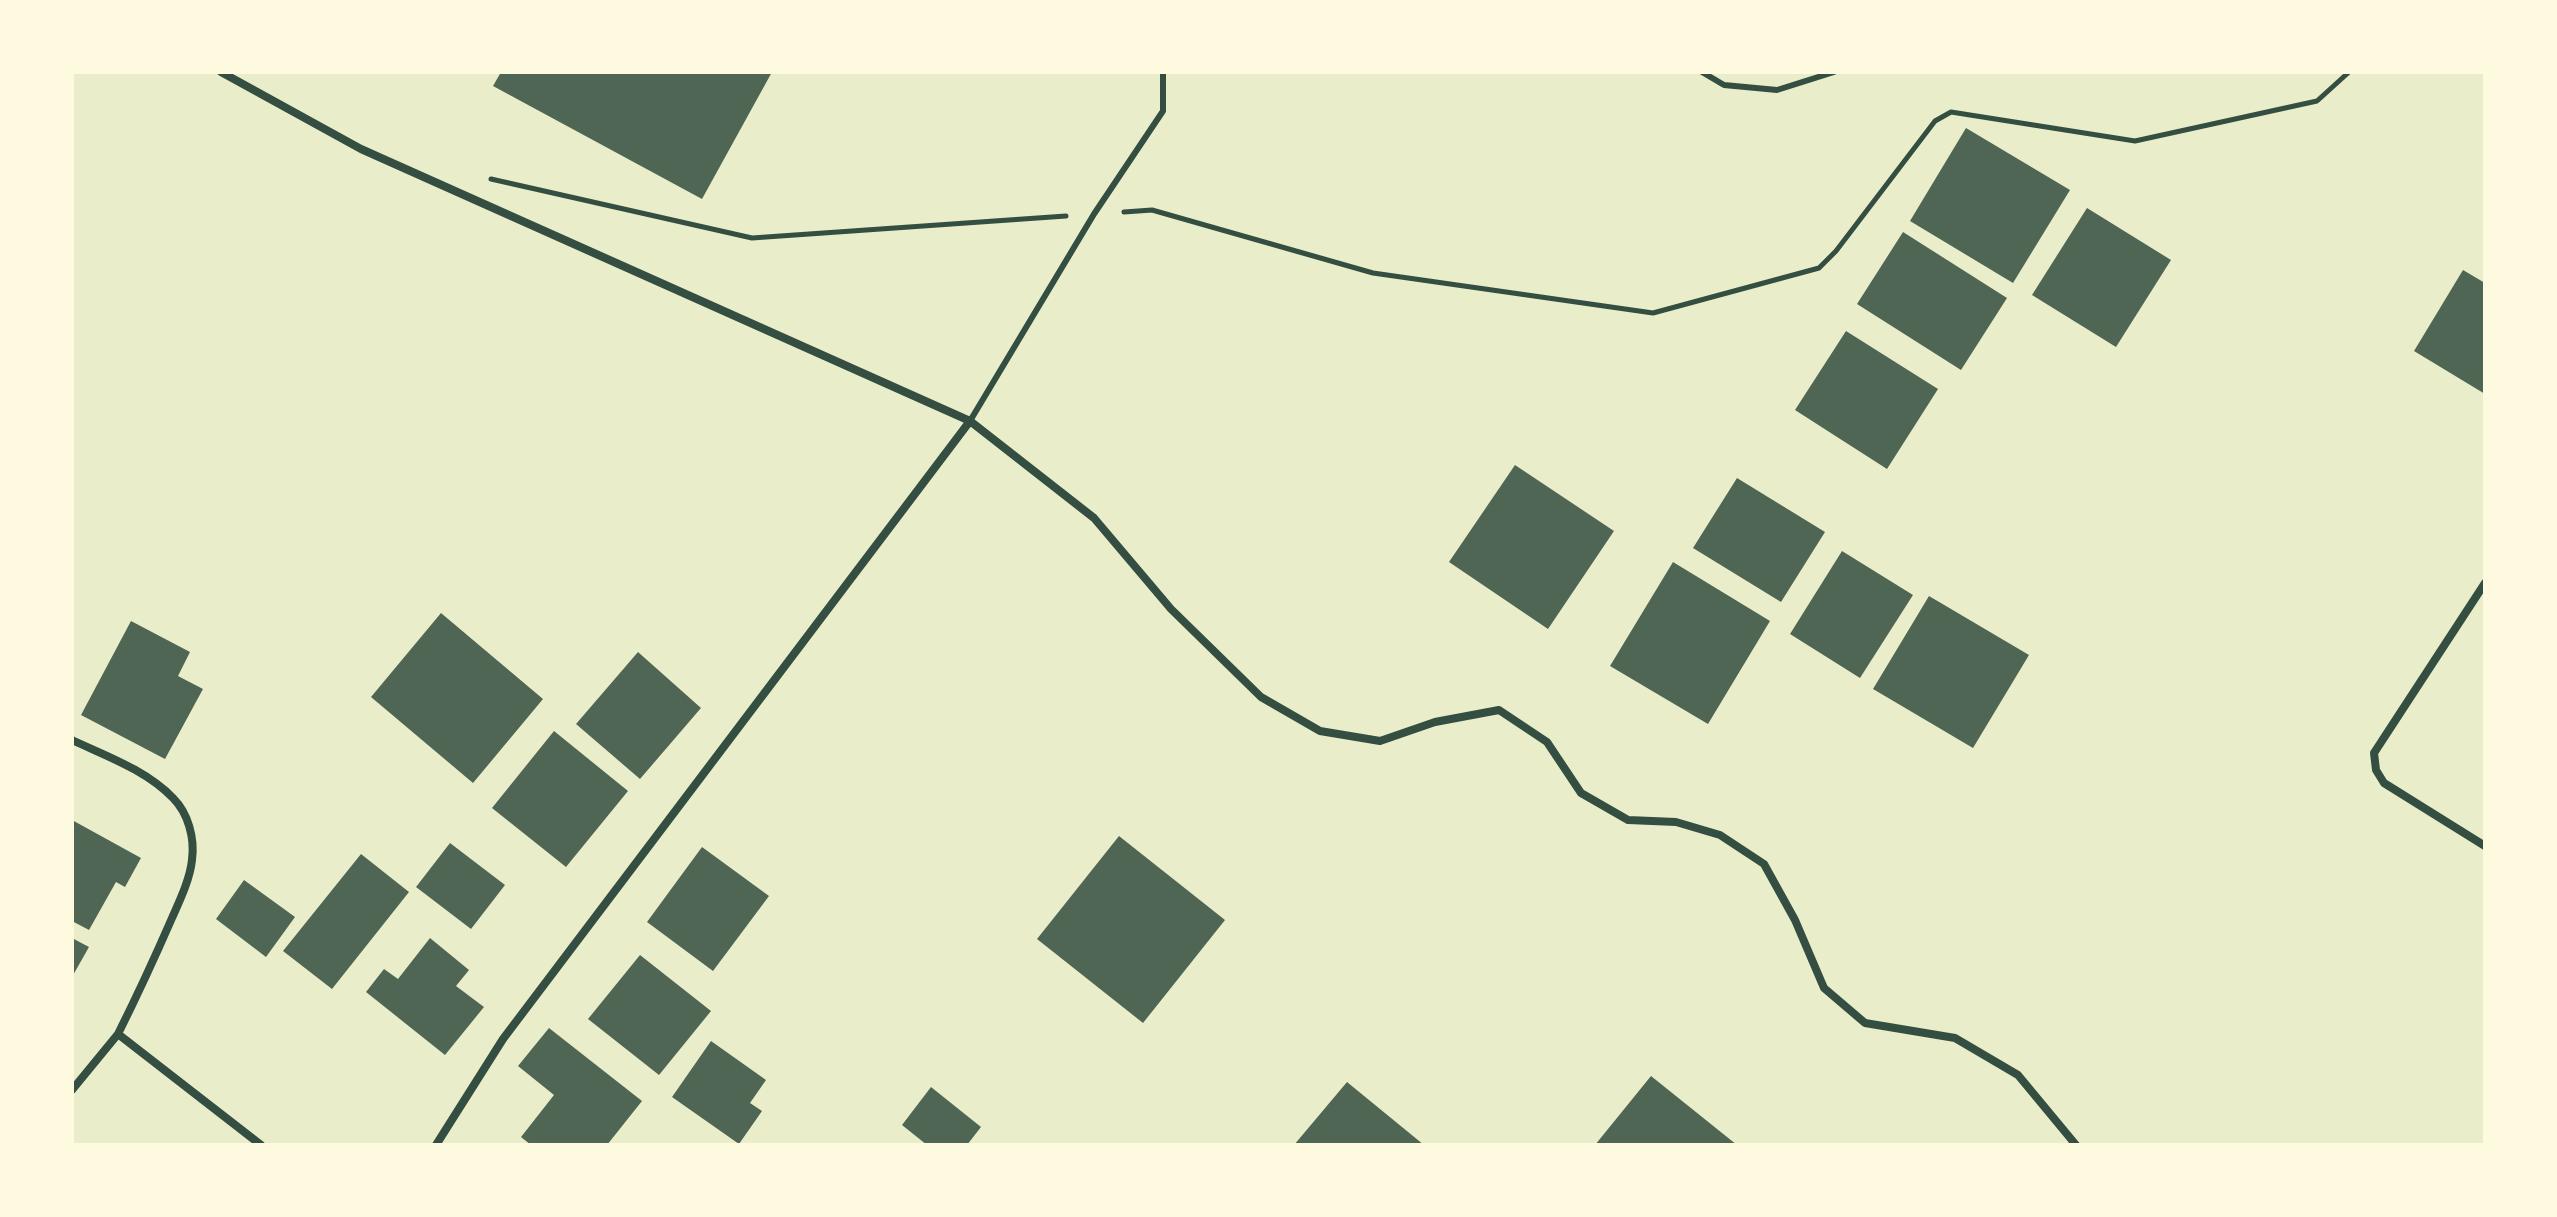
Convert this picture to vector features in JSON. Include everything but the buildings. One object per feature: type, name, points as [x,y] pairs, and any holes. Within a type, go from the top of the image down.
[{"type":"street","points":[[221,72],[361,149],[970,421],[1094,518],[1171,609],[1261,697],[1320,731],[1380,741],[1435,722],[1499,710],[1547,742],[1581,793],[1628,820],[1676,822],[1720,835],[1764,864],[1795,920],[1824,988],[1865,1023],[1955,1038],[2018,1075],[2076,1145]]},
{"type":"street","points":[[436,1145],[503,1039],[970,421]]},
{"type":"street","points":[[2485,583],[2374,753],[2376,770],[2384,783],[2485,846]]},
{"type":"street","points":[[72,740],[153,781],[173,798],[185,813],[192,860],[182,895],[118,1034],[72,1090]]},
{"type":"street","points":[[118,1034],[261,1145]]},
{"type":"lane","points":[[970,421],[1094,214],[1163,111],[1163,72]]},
{"type":"lane","points":[[1702,72],[1724,85],[1777,90],[1834,72]]},
{"type":"path","points":[[482,177],[752,238],[1152,210],[1373,273],[1653,313],[1819,268],[1836,251],[1935,121],[1951,112],[2135,141],[2317,101],[2349,72]]}]
